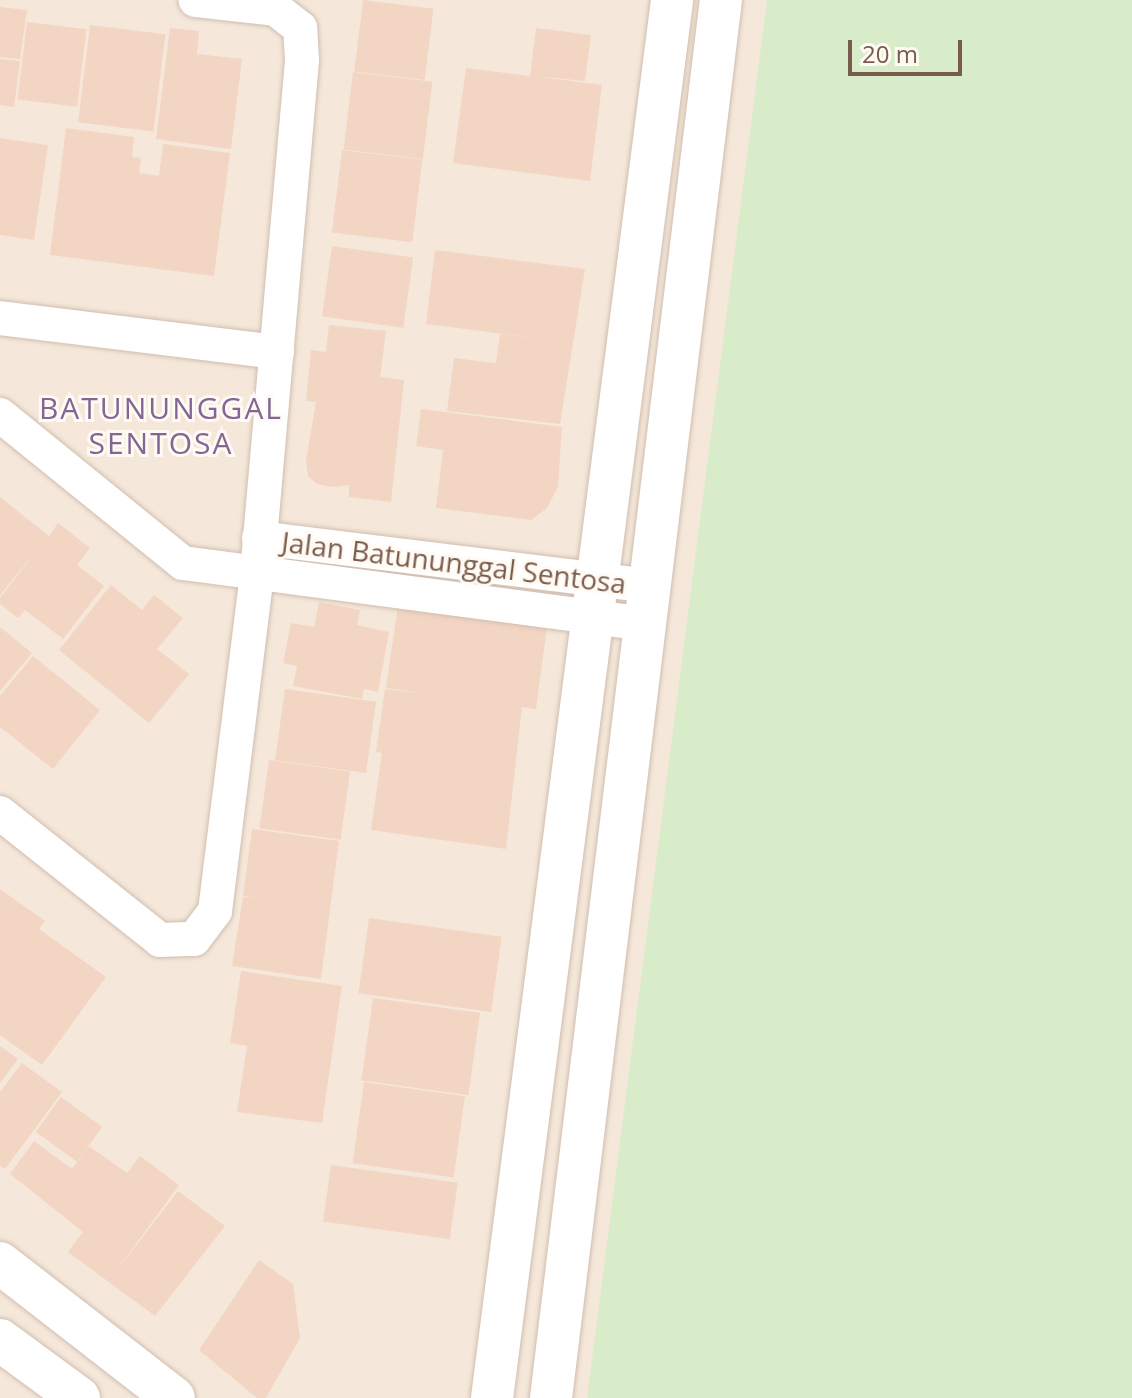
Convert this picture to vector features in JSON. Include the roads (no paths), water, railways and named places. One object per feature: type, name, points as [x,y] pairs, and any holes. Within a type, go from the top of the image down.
[{"type":"street","name":"Jalan Batununggal Sentosa","points":[[196,0],[276,9],[300,28],[302,61],[257,573]]},
{"type":"street","points":[[492,1398],[672,0]]},
{"type":"street","points":[[551,1398],[721,0]]},
{"type":"street","points":[[0,318],[277,352]]},
{"type":"street","name":"Jalan Batununggal Sentosa","points":[[0,415],[183,563],[257,573],[594,597]]},
{"type":"street","name":"Jalan Batununggal Sentosa","points":[[259,538],[647,605]]},
{"type":"street","points":[[0,813],[160,940],[194,939],[215,911],[257,573]]},
{"type":"street","points":[[0,1263],[174,1398]]},
{"type":"street","points":[[0,1340],[79,1398]]},
{"type":"district","name":"BATUNUNGGAL SENTOSA","points":[[161,425]]}]
